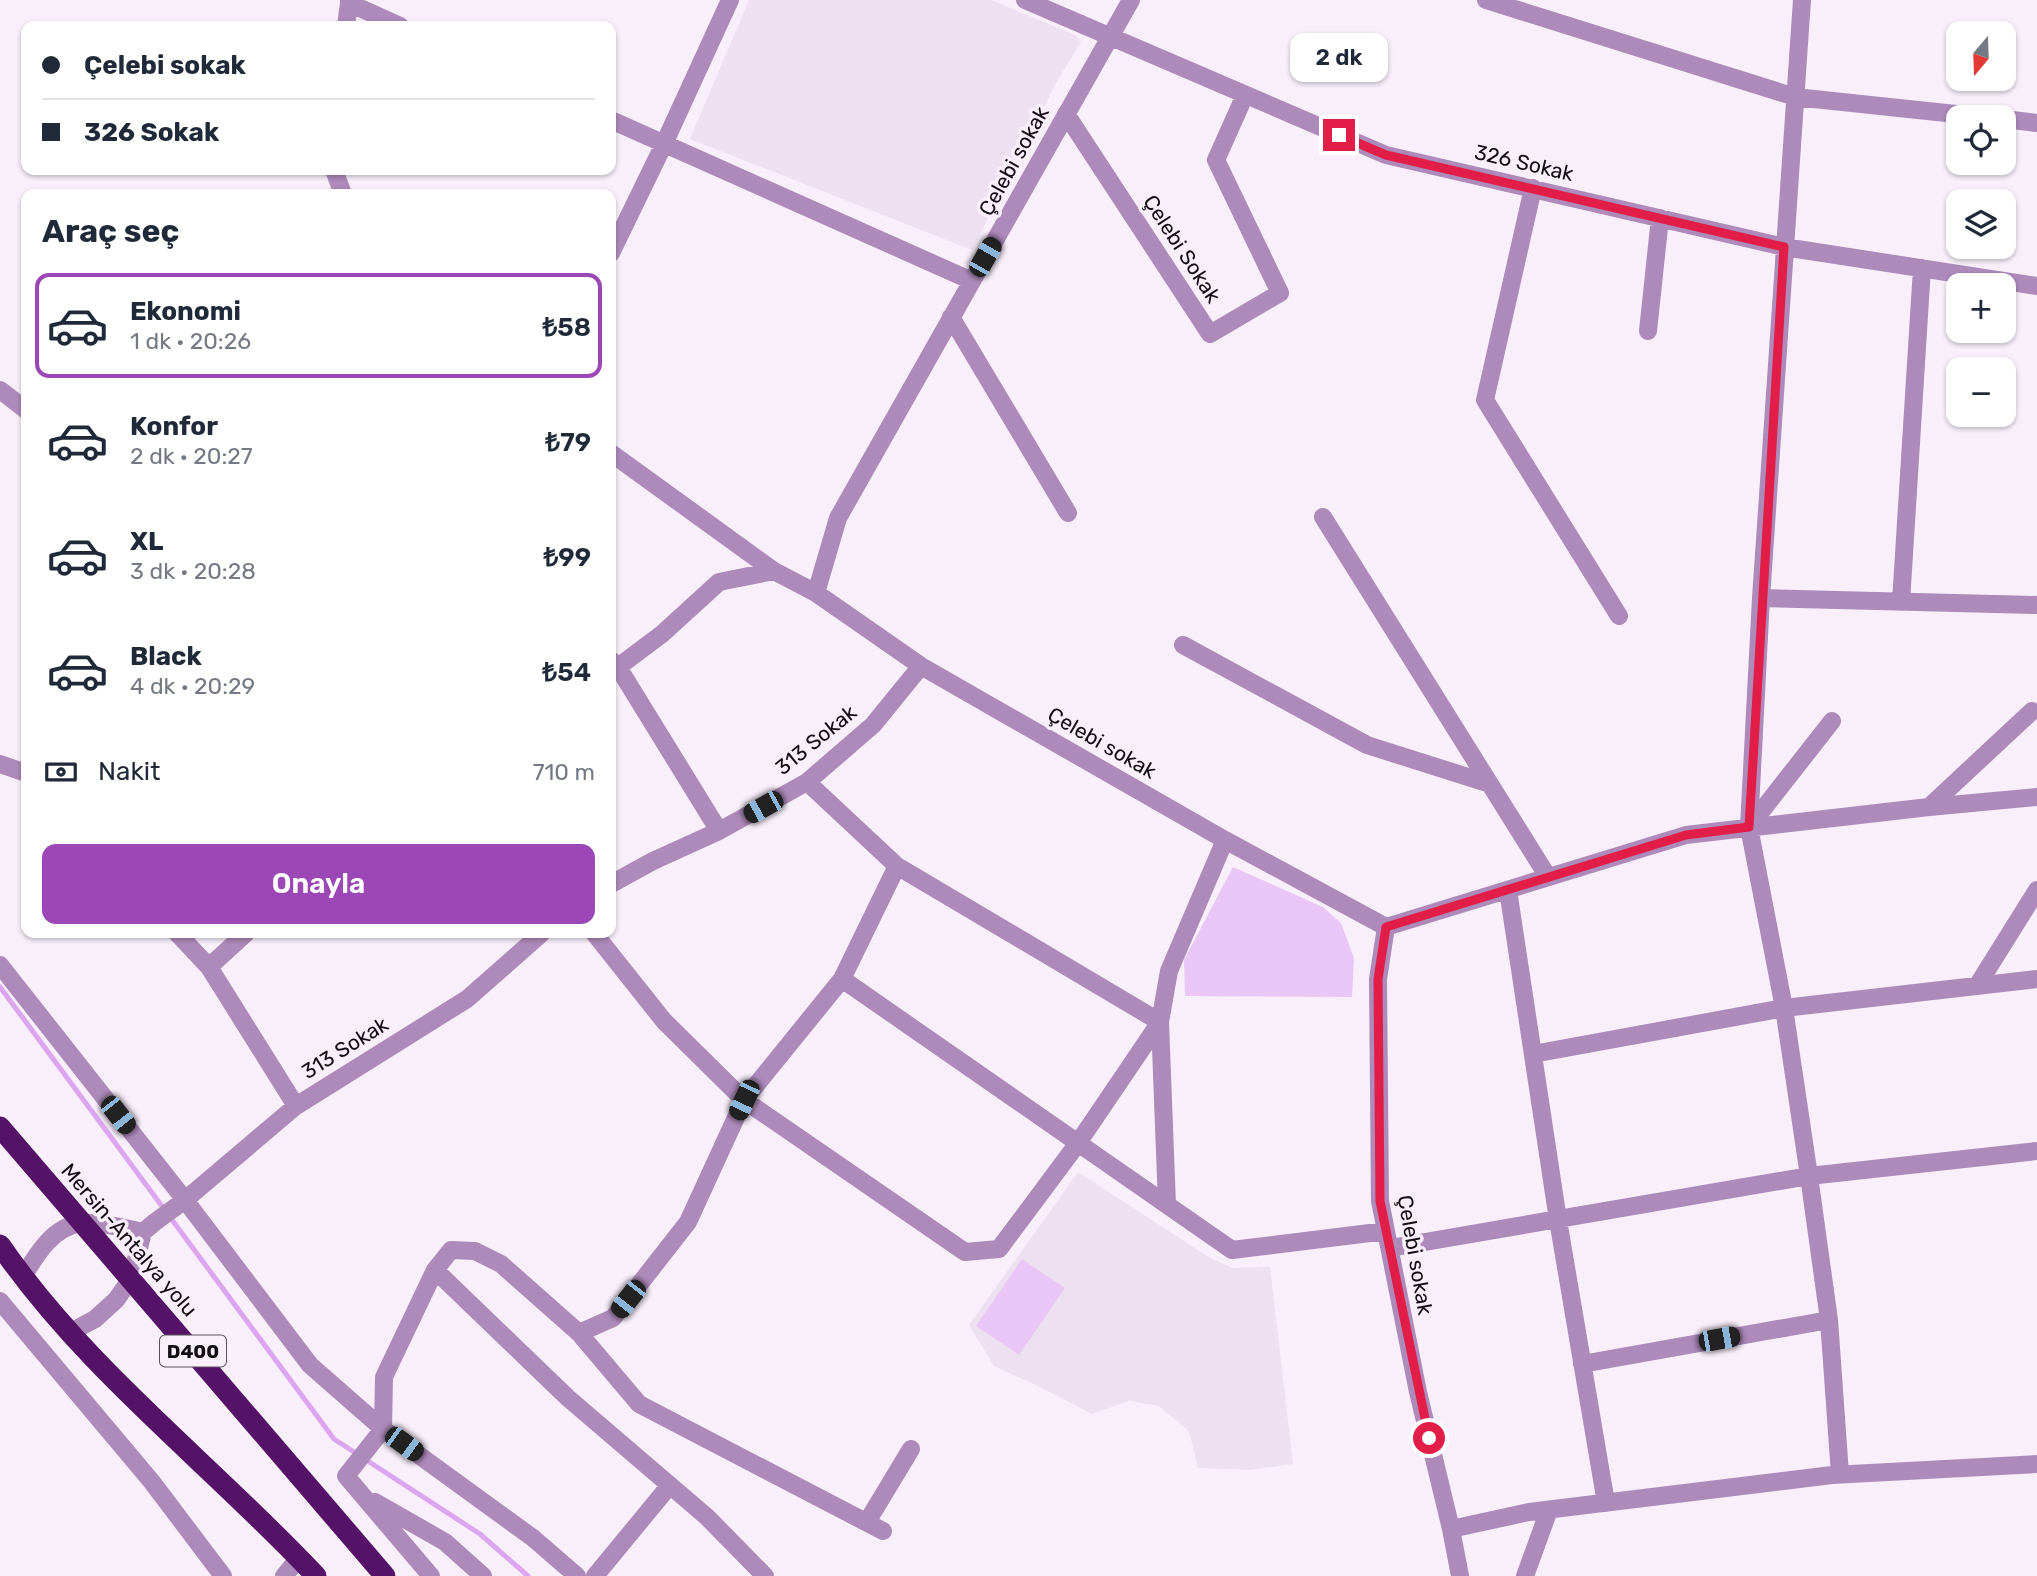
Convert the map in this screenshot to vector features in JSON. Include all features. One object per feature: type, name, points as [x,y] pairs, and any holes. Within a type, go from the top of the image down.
[{"type":"highway","name":"Mersin-Antalya yolu","points":[[0,1127],[385,1576]]},
{"type":"highway","points":[[0,1245],[69,1333],[316,1576]]},
{"type":"street","points":[[616,243],[730,0]]},
{"type":"street","name":"326 Sokak","points":[[1025,0],[1386,155],[1784,247],[2037,286]]},
{"type":"street","name":"Çelebi sokak","points":[[1131,0],[838,518],[816,593],[921,666],[1225,840],[1386,927],[1378,979],[1380,1201],[1418,1392],[1460,1576]]},
{"type":"street","points":[[1486,0],[1795,97],[1946,113]]},
{"type":"street","points":[[1802,0],[1761,598],[1749,827],[1784,1007],[1809,1177],[1829,1320],[1840,1475]]},
{"type":"street","points":[[347,21],[349,2],[389,21]]},
{"type":"street","name":"Çelebi Sokak","points":[[1066,114],[1210,334],[1280,293],[1216,160],[1245,95]]},
{"type":"street","points":[[2016,120],[2037,123]]},
{"type":"street","points":[[616,122],[972,281]]},
{"type":"street","points":[[1533,188],[1485,400],[1619,616]]},
{"type":"street","points":[[1648,331],[1660,218]]},
{"type":"street","points":[[1901,601],[1922,268]]},
{"type":"street","points":[[951,317],[1068,513]]},
{"type":"street","points":[[0,390],[21,406]]},
{"type":"street","points":[[616,457],[774,571],[816,593]]},
{"type":"street","points":[[1323,517],[1548,877]]},
{"type":"street","points":[[616,662],[662,634],[719,582],[774,571]]},
{"type":"street","points":[[1761,598],[2037,605]]},
{"type":"street","points":[[1183,645],[1367,745],[1490,785]]},
{"type":"street","points":[[616,666],[719,831]]},
{"type":"street","name":"313 Sokak","points":[[616,881],[719,831],[807,782],[873,725],[921,666]]},
{"type":"street","points":[[1929,807],[2032,710]]},
{"type":"street","points":[[1749,827],[1832,721]]},
{"type":"street","points":[[0,764],[21,771]]},
{"type":"street","points":[[807,782],[897,866],[1160,1022]]},
{"type":"street","points":[[1386,927],[1686,835],[2037,797]]},
{"type":"street","points":[[1167,1205],[1160,1022],[1169,971],[1225,840]]},
{"type":"street","points":[[579,1333],[614,1318],[688,1222],[744,1100],[842,979],[897,866]]},
{"type":"street","points":[[1508,890],[1558,1220],[1606,1503]]},
{"type":"street","points":[[1977,986],[2037,890]]},
{"type":"street","points":[[182,938],[209,967],[296,1106]]},
{"type":"street","points":[[209,967],[241,938]]},
{"type":"street","name":"313 Sokak","points":[[149,1227],[296,1106],[467,999],[536,938]]},
{"type":"street","points":[[598,938],[664,1021],[744,1100],[965,1252],[999,1250],[1078,1143],[1160,1022]]},
{"type":"street","points":[[0,965],[180,1203],[310,1365],[383,1429],[533,1538],[577,1576]]},
{"type":"street","points":[[842,979],[1232,1250],[1388,1240],[1558,1220],[1809,1177],[2037,1151]]},
{"type":"street","points":[[1533,1054],[1784,1007],[1977,986],[2036,984]]},
{"type":"street","points":[[23,1277],[41,1249],[63,1230],[83,1223],[149,1227],[131,1279],[116,1300],[95,1319],[69,1333]]},
{"type":"street","points":[[431,1576],[346,1476],[383,1429],[384,1377],[435,1270],[451,1250],[475,1251],[501,1264],[579,1333],[639,1404],[875,1526],[911,1449]]},
{"type":"street","points":[[435,1270],[568,1398],[707,1517],[765,1576]]},
{"type":"street","points":[[0,1301],[152,1482],[223,1576]]},
{"type":"street","points":[[1582,1364],[1829,1320]]},
{"type":"street","points":[[1451,1529],[1549,1510],[1840,1475],[2037,1464]]},
{"type":"street","points":[[595,1576],[670,1485]]},
{"type":"street","points":[[362,1496],[445,1542],[483,1576]]},
{"type":"street","points":[[1525,1576],[1549,1510]]},
{"type":"street","points":[[284,1576],[299,1558]]},
{"type":"shaded area","points":[[749,0],[991,0],[1075,35],[1081,42],[1056,83],[972,250],[690,139]]},
{"type":"shaded area","points":[[1233,867],[1323,907],[1341,923],[1354,958],[1352,997],[1185,996],[1184,960]]},
{"type":"shaded area","points":[[1078,1172],[1210,1258],[1233,1268],[1270,1267],[1293,1464],[1250,1470],[1198,1468],[1189,1431],[1159,1406],[1129,1401],[1092,1414],[994,1366],[969,1325]]},
{"type":"shaded area","points":[[1022,1259],[1065,1288],[1019,1355],[976,1326]]},
{"type":"waterway","points":[[0,987],[334,1439],[480,1534],[528,1576]]},
{"type":"route","points":[[1339,135],[1386,155],[1784,247],[1749,827],[1686,835],[1386,927],[1378,979],[1380,1201],[1429,1438]]}]
